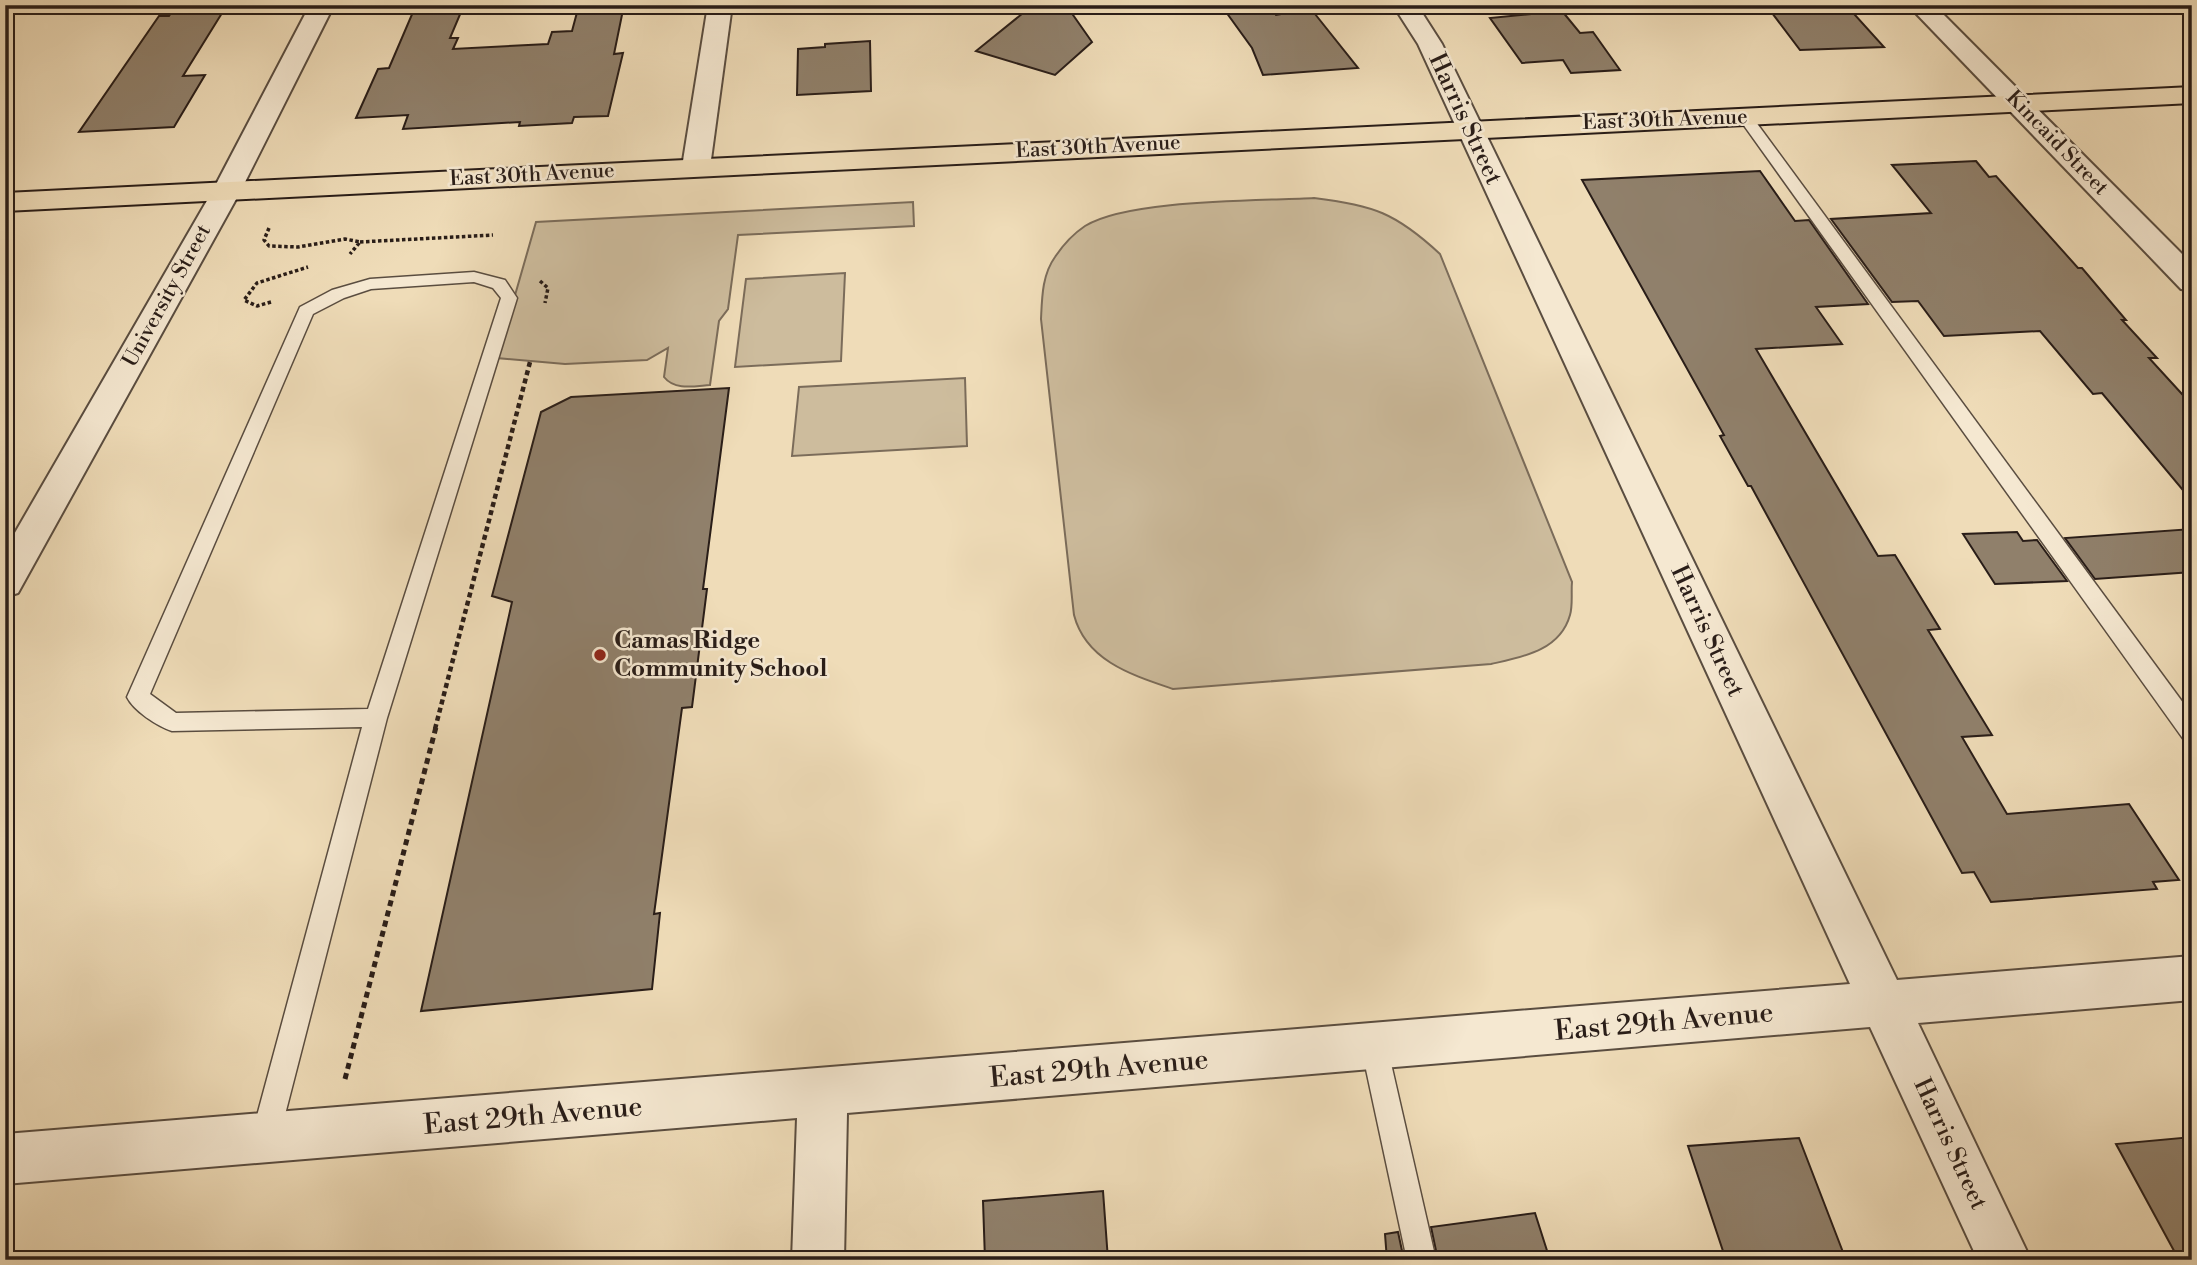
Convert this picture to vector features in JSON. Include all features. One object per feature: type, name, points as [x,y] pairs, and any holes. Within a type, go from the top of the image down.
[{"type":"main road","name":"East 30th Avenue","points":[[5,202],[2192,95]]},
{"type":"street","name":"University Street","points":[[6,580],[226,192],[322,5]]},
{"type":"street","points":[[696,167],[720,5]]},
{"type":"street","points":[[897,5],[914,5]]},
{"type":"street","name":"Harris Street","points":[[1405,5],[1430,44],[2005,1260]]},
{"type":"street","name":"Kincaid Street","points":[[1920,5],[2192,282]]},
{"type":"street","name":"East 29th Avenue","points":[[5,1159],[2192,978]]},
{"type":"street","points":[[818,1260],[823,1092]]},
{"type":"lane","points":[[1745,117],[2192,733]]},
{"type":"lane","points":[[265,1138],[376,718],[509,298],[499,284],[474,276],[370,284],[338,294],[306,311],[138,697],[172,722],[376,718]]},
{"type":"lane","points":[[1374,1046],[1422,1260]]},
{"type":"path","points":[[360,242],[494,235]]},
{"type":"shaded area","points":[[1314,198],[1352,204],[1383,213],[1410,229],[1440,254],[1572,582],[1570,615],[1558,637],[1549,644],[1527,655],[1491,664],[1173,689],[1127,672],[1100,655],[1080,631],[1074,615],[1041,319],[1045,279],[1051,264],[1068,240],[1085,226],[1105,217],[1162,206],[1195,203]]},
{"type":"shaded area","points":[[913,202],[914,226],[738,235],[728,309],[719,321],[710,385],[686,387],[674,384],[664,377],[668,348],[647,360],[565,364],[497,358],[536,222]]},
{"type":"shaded area","points":[[845,273],[841,361],[735,367],[746,279]]},
{"type":"shaded area","points":[[965,378],[967,446],[792,456],[799,387]]},
{"type":"building","points":[[176,5],[227,5],[183,76],[205,75],[174,127],[79,132],[159,16],[169,16]]},
{"type":"building","points":[[416,5],[464,5],[450,38],[458,38],[453,49],[548,44],[552,32],[572,31],[579,5],[624,5],[614,54],[623,53],[608,116],[574,117],[572,123],[519,126],[520,122],[403,129],[408,115],[356,118],[378,69],[389,68]]},
{"type":"building","points":[[1033,5],[1066,5],[1092,42],[1055,75],[976,51]]},
{"type":"building","points":[[1221,5],[1268,5],[1276,15],[1311,9],[1358,68],[1263,75],[1252,48]]},
{"type":"building","points":[[1766,5],[1846,5],[1884,47],[1800,50]]},
{"type":"building","points":[[1562,11],[1580,33],[1593,32],[1620,70],[1571,73],[1563,60],[1522,63],[1490,18]]},
{"type":"building","points":[[870,41],[871,91],[797,95],[798,49]]},
{"type":"building","points":[[1976,161],[1989,177],[1996,176],[2078,268],[2082,268],[2126,320],[2122,320],[2157,358],[2149,358],[2192,405],[2192,501],[2102,393],[2093,394],[2040,331],[1944,336],[1918,301],[1892,302],[1831,219],[1931,213],[1892,165]]},
{"type":"building","points":[[1760,171],[1795,221],[1809,220],[1868,304],[1816,307],[1842,344],[1756,349],[1878,556],[1895,555],[1940,629],[1928,630],[1992,735],[1962,737],[2007,814],[2129,804],[2179,880],[2153,882],[2157,889],[1991,902],[1974,872],[1962,873],[1582,180]]},
{"type":"building","name":"Camas Ridge Community School","points":[[729,388],[703,589],[707,589],[692,707],[682,708],[654,914],[660,913],[652,989],[421,1011],[512,602],[492,596],[541,412],[571,397]]},
{"type":"building","points":[[2192,529],[2192,572],[2095,579],[2065,538]]},
{"type":"building","points":[[2017,532],[2023,541],[2037,540],[2067,581],[1995,584],[1963,534]]},
{"type":"building","points":[[2192,1137],[2192,1260],[2179,1260],[2116,1144]]},
{"type":"building","points":[[1799,1138],[1846,1260],[1726,1260],[1688,1146]]},
{"type":"building","points":[[1103,1191],[1108,1260],[985,1260],[983,1201]]},
{"type":"building","points":[[1535,1213],[1550,1260],[1438,1260],[1431,1227]]},
{"type":"building","points":[[1398,1232],[1404,1260],[1387,1260],[1385,1234]]},
{"type":"place","name":"Camas Ridge Community School","points":[[600,655]]}]
